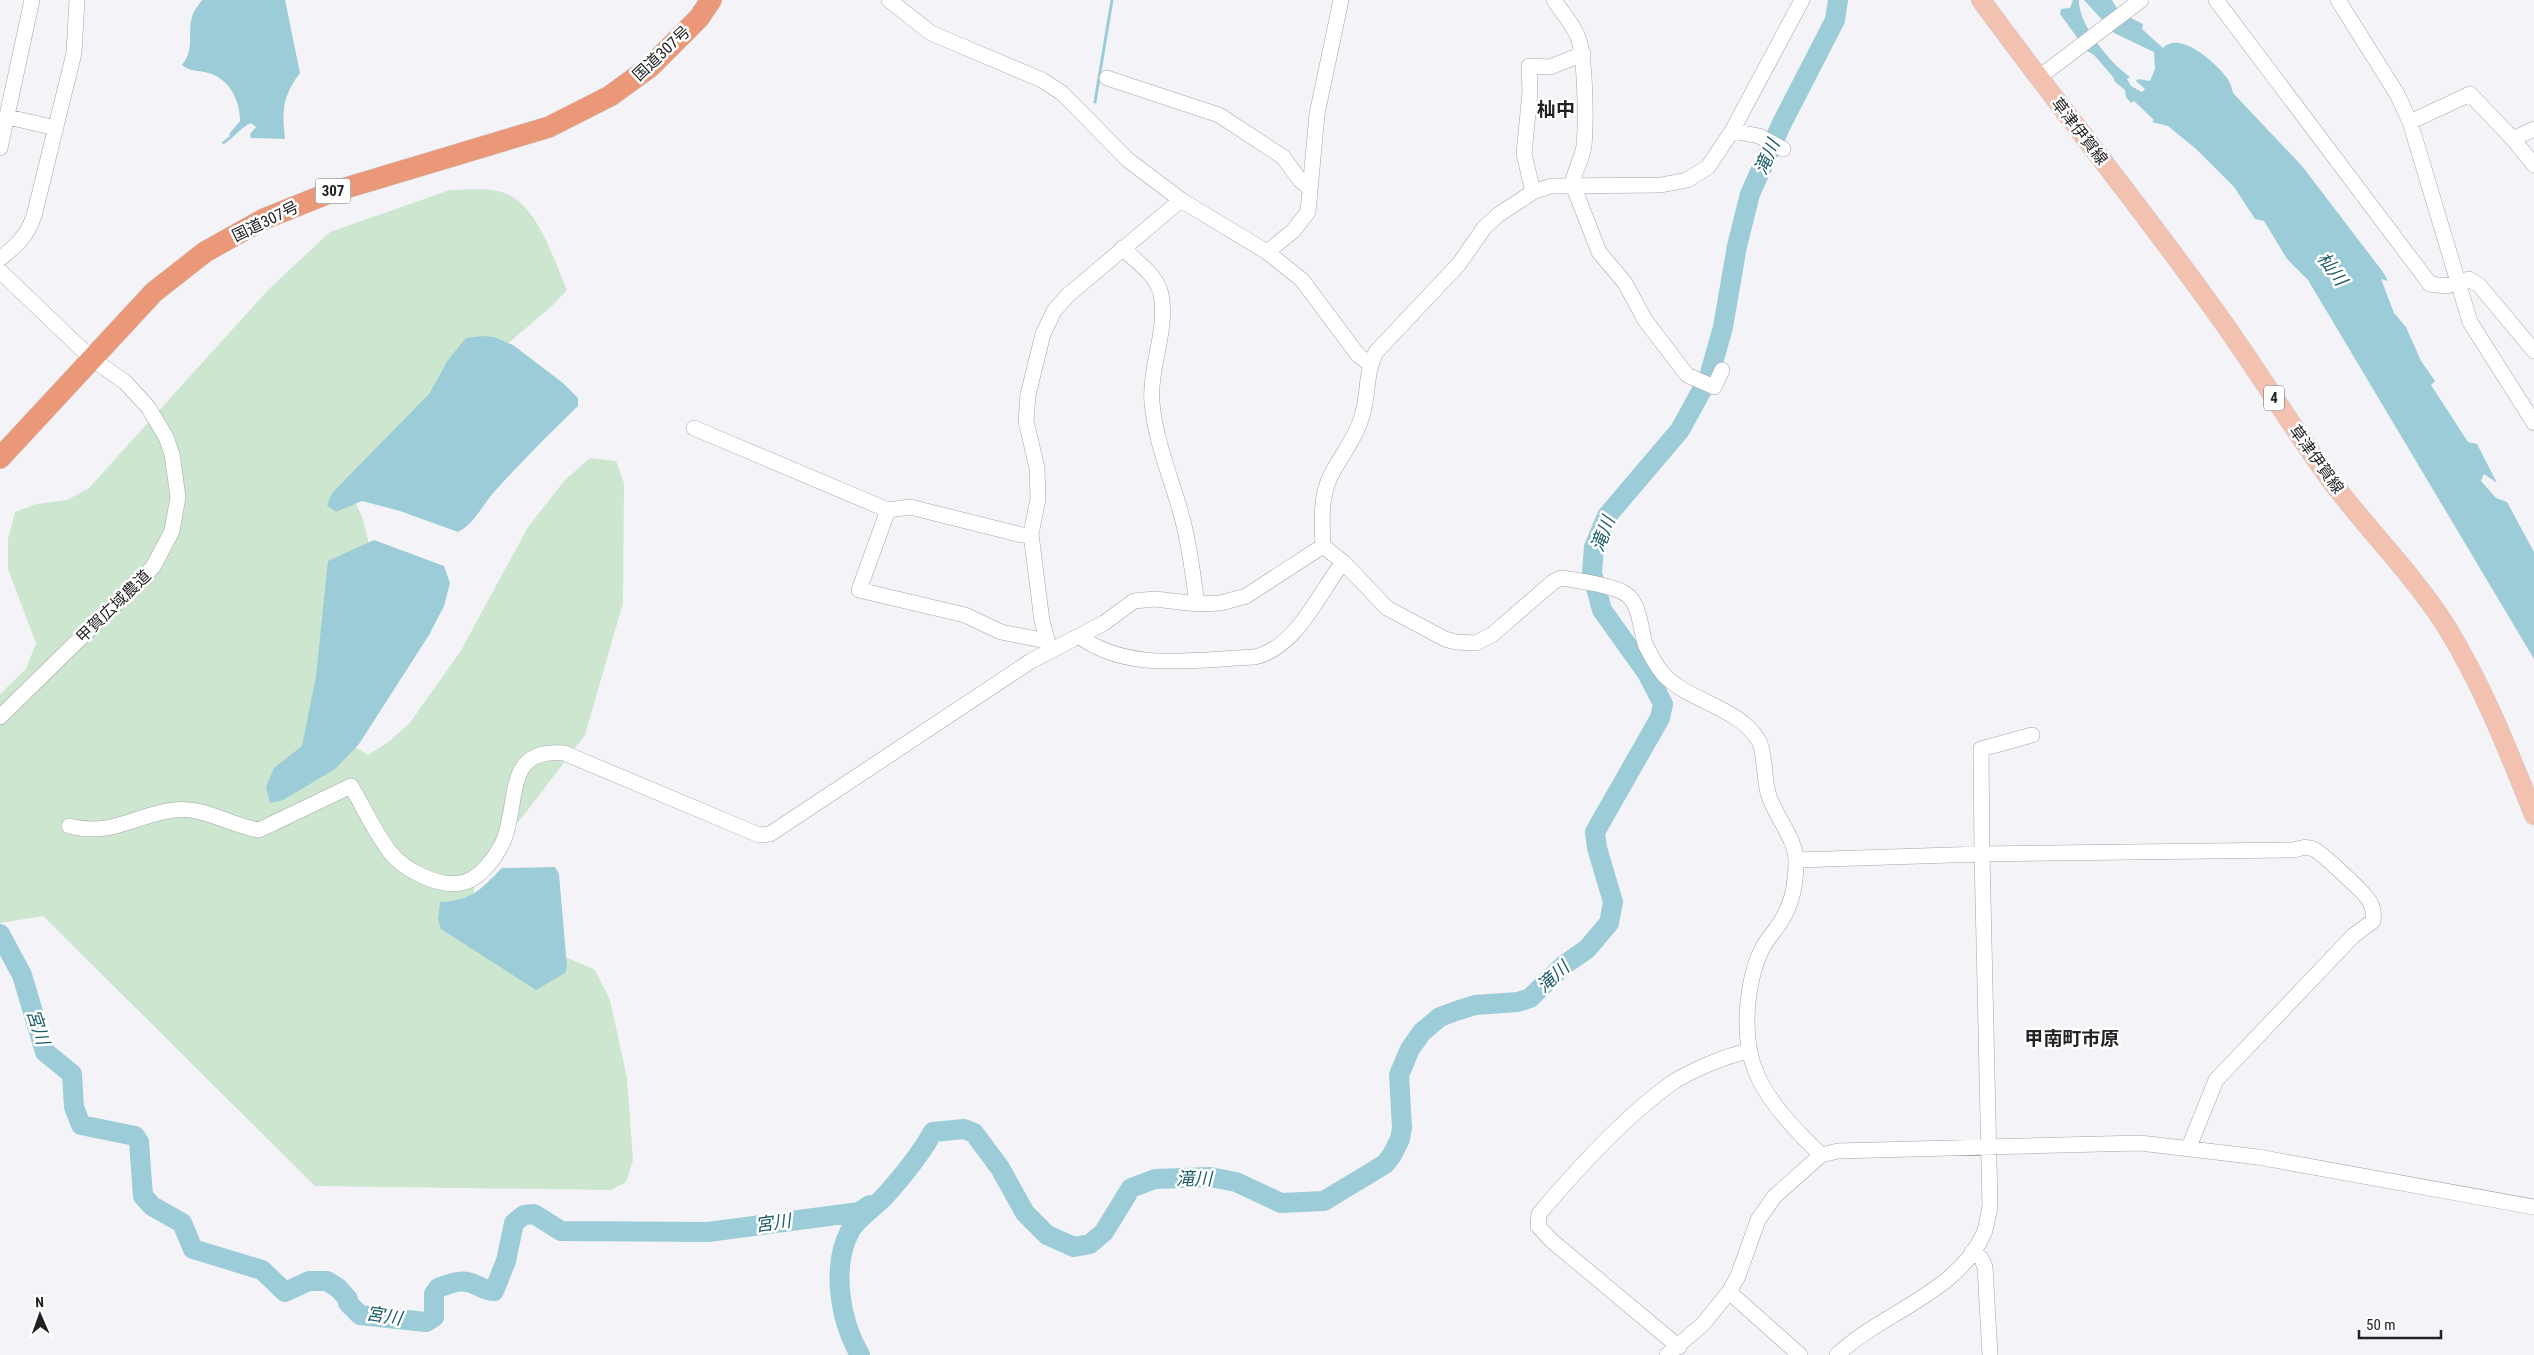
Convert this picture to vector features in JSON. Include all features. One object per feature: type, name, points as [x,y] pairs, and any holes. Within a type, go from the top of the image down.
[{"type":"highway","name":"国道307号","points":[[0,458],[154,292],[205,252],[264,219],[329,192],[549,127],[610,96],[650,67],[699,18],[711,0]]},
{"type":"main road","name":"草津伊賀線","points":[[1981,0],[2038,78],[2088,139],[2207,300],[2330,479],[2444,624],[2478,682],[2506,742],[2534,815]]},
{"type":"street","points":[[0,148],[32,0]]},
{"type":"street","points":[[1,258],[19,244],[28,233],[34,216],[74,53],[78,0]]},
{"type":"street","points":[[889,0],[931,33],[1042,80],[1062,93],[1128,160],[1181,200],[1267,252],[1302,280],[1358,355],[1370,364]]},
{"type":"street","points":[[1267,252],[1293,231],[1308,212],[1316,114],[1341,0]]},
{"type":"street","points":[[1554,0],[1577,35],[1583,54],[1584,146],[1579,168],[1572,177],[1573,186],[1599,252],[1625,283],[1646,320],[1691,378],[1714,387],[1722,370]]},
{"type":"street","points":[[1802,0],[1732,131],[1708,167],[1687,180],[1636,187],[1552,186],[1533,192],[1498,215],[1484,228],[1459,264],[1376,352],[1370,364],[1363,415],[1350,444],[1330,478],[1321,508],[1323,546],[1343,562],[1387,608],[1445,639],[1456,642],[1476,643],[1493,634],[1553,582],[1561,578],[1579,580],[1616,589],[1628,595],[1637,608],[1647,647],[1664,675],[1750,728],[1760,743],[1767,792],[1774,812],[1794,847],[1797,860],[1794,892],[1784,917],[1763,947],[1753,974],[1748,1000],[1750,1051],[1756,1073],[1772,1098],[1796,1131],[1821,1155]]},
{"type":"street","points":[[2038,78],[2141,0]]},
{"type":"street","points":[[2216,0],[2430,284],[2446,286],[2469,279],[2479,285],[2534,351]]},
{"type":"street","points":[[2338,0],[2397,94],[2410,122],[2470,322],[2534,423]]},
{"type":"street","points":[[1533,192],[1524,154],[1530,92],[1529,66],[1550,67],[1583,54]]},
{"type":"street","points":[[1107,78],[1219,115],[1284,157],[1300,180],[1310,189]]},
{"type":"street","points":[[2410,122],[2470,94],[2513,139],[2534,165]]},
{"type":"street","points":[[8,117],[56,128]]},
{"type":"street","points":[[2513,139],[2534,129]]},
{"type":"street","points":[[1732,131],[1759,136],[1781,147]]},
{"type":"street","points":[[1049,646],[1042,621],[1031,534],[1038,499],[1036,468],[1026,421],[1028,395],[1043,334],[1054,311],[1067,296],[1181,200]]},
{"type":"street","points":[[1122,248],[1152,276],[1160,293],[1163,323],[1152,403],[1163,462],[1183,519],[1197,604]]},
{"type":"street","name":"甲賀広域農道","points":[[0,271],[92,358],[125,382],[148,407],[166,436],[178,483],[178,498],[172,531],[160,556],[143,579],[0,717]]},
{"type":"street","points":[[694,428],[888,510],[910,507],[1022,535],[1031,534]]},
{"type":"street","points":[[888,510],[859,590],[965,615],[1001,632],[1049,646]]},
{"type":"street","points":[[69,826],[85,830],[100,830],[174,810],[207,814],[259,830],[351,786],[390,852],[401,863],[436,881],[465,882],[478,875],[503,843],[522,768],[541,754],[553,752],[564,753],[759,835],[770,834],[1049,646],[1079,636],[1104,623],[1134,601],[1155,599],[1197,604],[1221,603],[1246,596],[1323,546]]},
{"type":"street","points":[[1079,636],[1090,644],[1122,658],[1162,660],[1255,657],[1270,654],[1315,606],[1343,562]]},
{"type":"street","points":[[1837,1355],[1852,1341],[1937,1286],[1960,1268],[1984,1232],[1990,1206],[1981,749],[2032,735]]},
{"type":"street","points":[[1797,860],[1982,854],[2294,850],[2305,847],[2315,849],[2370,900],[2374,912],[2373,921],[2352,936],[2216,1080],[2189,1148]]},
{"type":"street","points":[[1750,1051],[1735,1053],[1673,1082],[1601,1147],[1539,1214],[1538,1226],[1552,1241],[1672,1352],[1703,1324],[1729,1292],[1738,1276],[1758,1220],[1774,1197],[1821,1155],[1860,1149],[2140,1143],[2258,1157],[2534,1207]]},
{"type":"street","points":[[1972,1252],[1981,1258],[1985,1266],[1990,1355]]},
{"type":"street","points":[[1729,1292],[1800,1355]]},
{"type":"green space","points":[[479,189],[497,191],[511,196],[522,205],[533,217],[541,231],[567,290],[553,305],[351,478],[351,493],[363,519],[371,553],[350,744],[368,755],[387,743],[409,724],[460,652],[528,527],[564,481],[590,458],[616,461],[624,483],[623,603],[585,735],[527,811],[476,872],[473,898],[538,945],[595,970],[610,1000],[627,1078],[633,1160],[626,1182],[611,1190],[315,1186],[43,916],[0,923],[0,694],[26,669],[36,643],[8,569],[8,539],[15,512],[37,504],[67,500],[89,488],[268,290],[330,232],[450,190]]},
{"type":"water","points":[[202,0],[285,0],[300,73],[290,89],[285,104],[285,139],[251,138],[250,134],[256,127],[251,123],[224,144],[221,143],[230,136],[229,134],[240,121],[235,97],[226,83],[220,78],[212,74],[189,69],[182,65],[189,52],[191,20]]},
{"type":"water","name":"杣川","points":[[2073,0],[2079,0],[2084,21],[2105,54],[2130,77],[2127,79],[2131,86],[2142,92],[2145,89],[2136,81],[2138,79],[2150,81],[2155,69],[2154,52],[2114,33],[2084,0],[2112,0],[2119,12],[2143,24],[2142,29],[2163,48],[2170,44],[2179,43],[2197,51],[2215,64],[2228,80],[2233,93],[2302,166],[2383,272],[2388,281],[2381,279],[2394,313],[2406,327],[2421,361],[2435,381],[2431,385],[2468,442],[2477,444],[2497,483],[2484,474],[2481,481],[2496,498],[2507,502],[2534,552],[2534,659],[2308,280],[2287,259],[2264,221],[2255,219],[2234,187],[2196,149],[2168,126],[2152,122],[2154,120],[2134,101],[2131,103],[2126,97],[2125,90],[2115,82],[2094,55],[2087,51],[2060,14],[2061,9],[2070,8]]},
{"type":"water","points":[[494,337],[513,345],[563,383],[578,398],[578,406],[504,481],[469,524],[458,532],[400,511],[362,501],[336,512],[327,505],[332,493],[429,394],[448,360],[466,338]]},
{"type":"water","points":[[374,540],[444,566],[450,583],[444,606],[429,635],[359,744],[335,769],[283,800],[270,803],[266,787],[274,768],[302,746],[316,676],[328,561]]},
{"type":"water","points":[[555,867],[559,874],[567,967],[565,973],[536,990],[441,929],[438,920],[440,902],[468,896],[482,888],[502,868]]},
{"type":"waterway","points":[[1095,102],[1112,0]]},
{"type":"waterway","name":"滝川","points":[[860,1355],[847,1326],[840,1294],[841,1261],[844,1245],[853,1226],[898,1181],[917,1157],[933,1132],[964,1129],[974,1133],[1000,1168],[1025,1213],[1047,1235],[1074,1247],[1090,1244],[1104,1232],[1131,1188],[1155,1179],[1210,1177],[1236,1182],[1281,1203],[1324,1201],[1385,1164],[1392,1155],[1400,1139],[1402,1128],[1399,1075],[1410,1049],[1422,1032],[1440,1017],[1475,1005],[1518,1002],[1530,998],[1564,965],[1587,949],[1609,923],[1613,902],[1597,848],[1595,832],[1660,718],[1663,704],[1647,673],[1602,610],[1592,573],[1594,547],[1607,516],[1680,430],[1709,377],[1723,327],[1737,246],[1750,194],[1781,125],[1835,20],[1838,0]]},
{"type":"waterway","name":"宮川","points":[[0,934],[22,975],[45,1052],[72,1074],[74,1107],[81,1125],[135,1136],[139,1142],[143,1196],[152,1206],[182,1223],[193,1249],[262,1270],[285,1292],[309,1281],[327,1281],[338,1288],[348,1299],[348,1303],[360,1315],[426,1322],[434,1317],[434,1294],[438,1288],[452,1283],[466,1282],[494,1291],[506,1261],[514,1223],[524,1215],[534,1214],[561,1231],[708,1232],[859,1212],[870,1205]]},
{"type":"district","name":"杣中","points":[[1556,109]]},
{"type":"district","name":"甲南町市原","points":[[2072,1038]]}]
